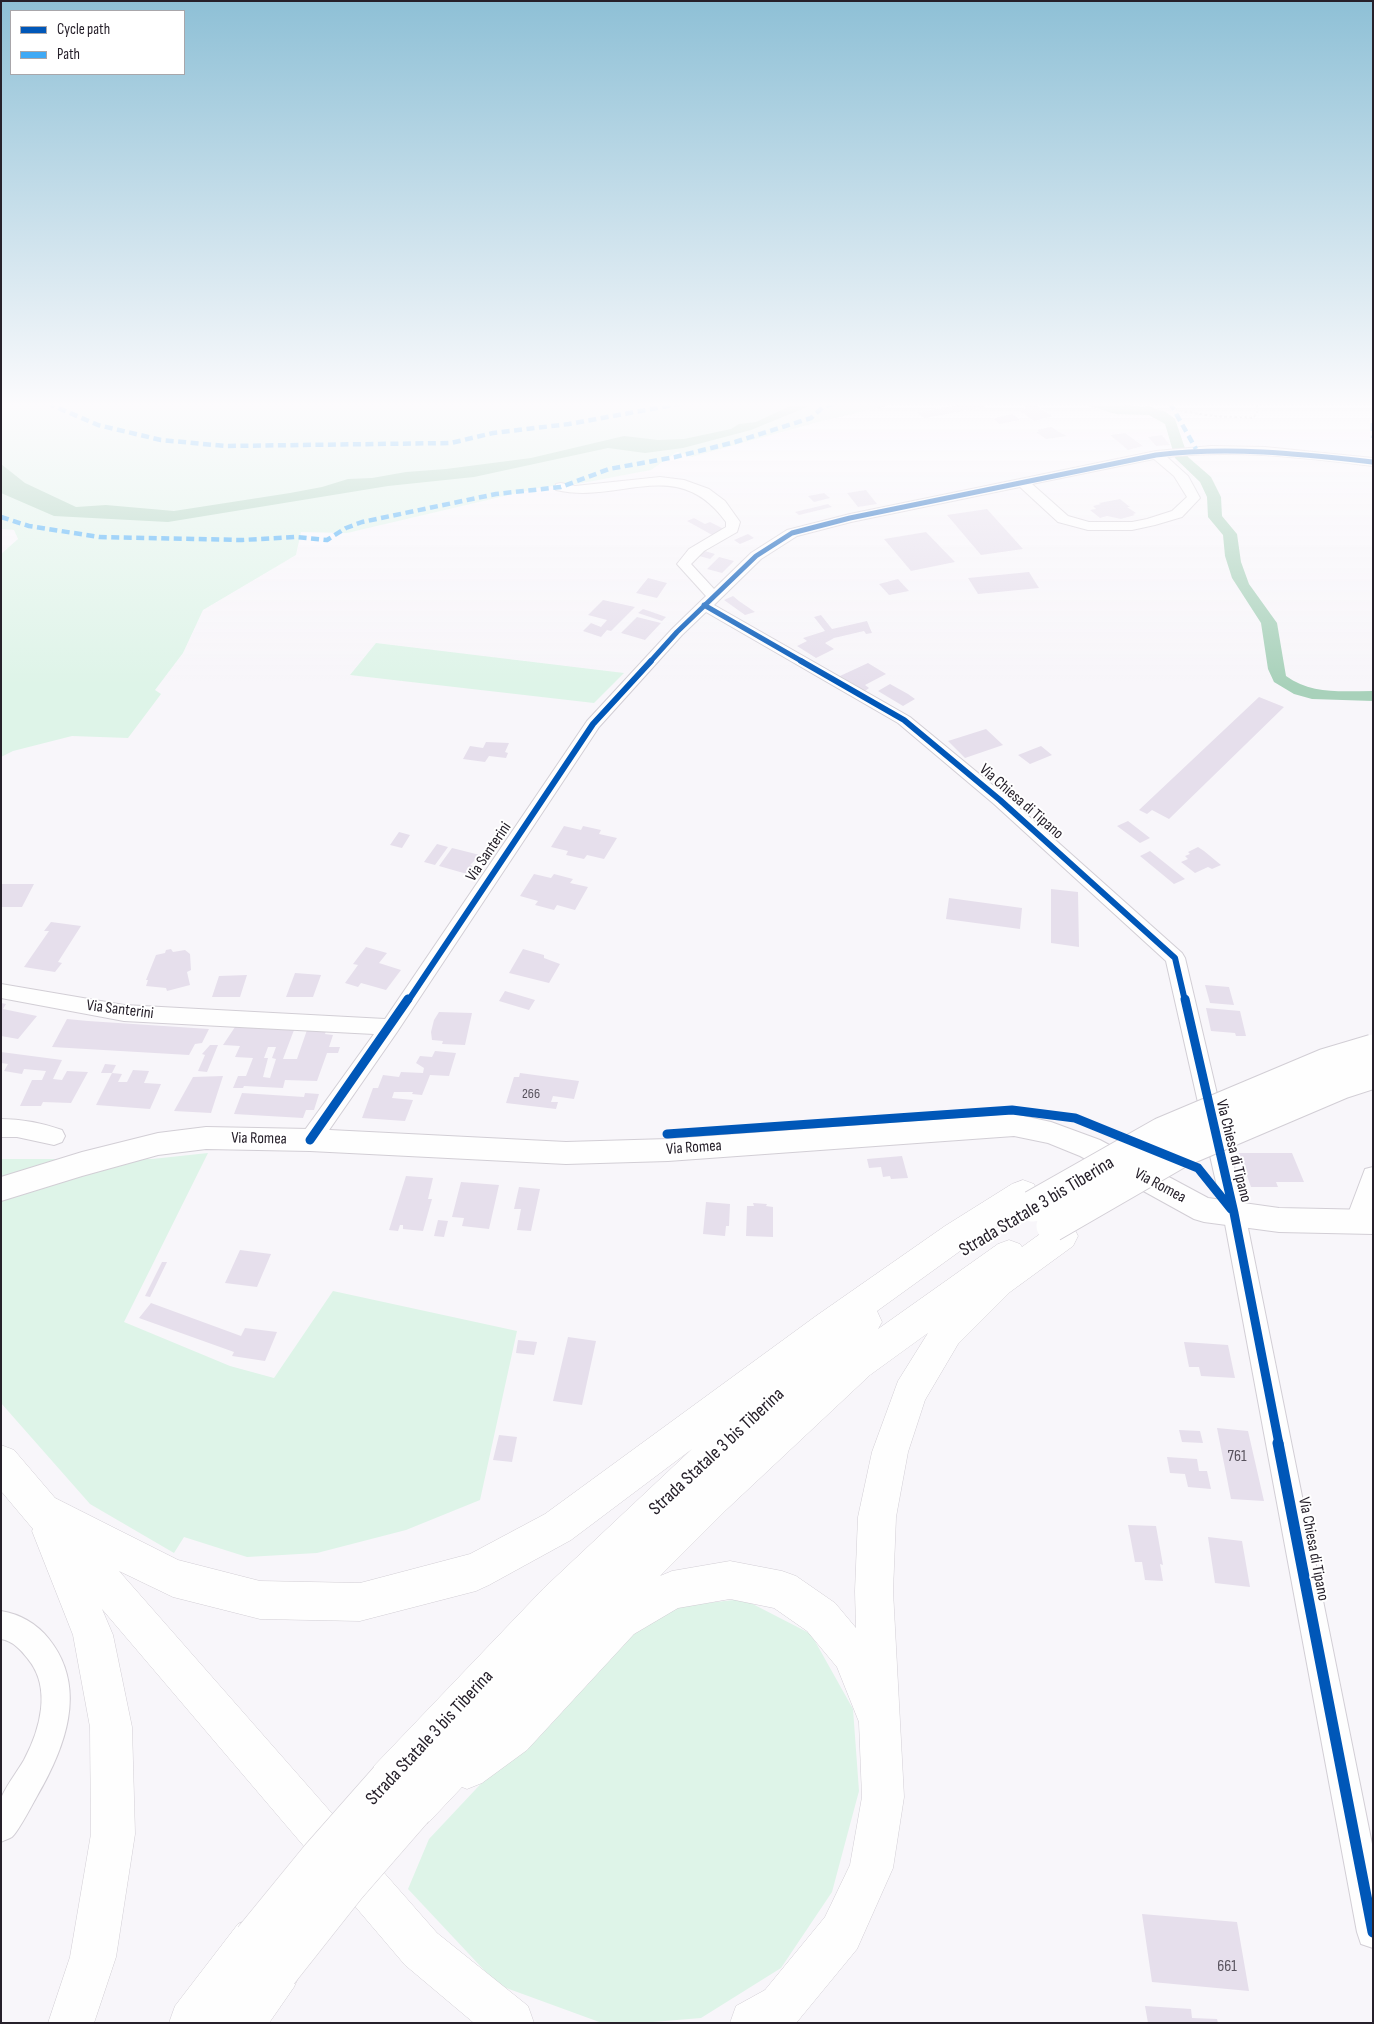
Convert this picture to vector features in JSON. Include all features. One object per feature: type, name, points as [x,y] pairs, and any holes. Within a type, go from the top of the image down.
[{"type":"highway","points":[[43,1511],[173,1578],[260,1600],[360,1602],[476,1572],[558,1527],[828,1326],[956,1236],[1131,1196],[1171,1142],[1326,1064],[1373,1050]]},
{"type":"highway","points":[[753,2023],[781,2006],[841,1933],[871,1868],[883,1797],[874,1591],[877,1518],[890,1452],[910,1393],[946,1333],[998,1282],[1042,1215],[1091,1156],[1171,1142],[1373,1074]]},
{"type":"highway","name":"Strada Statale 3 bis Tiberina","points":[[192,2023],[346,1885],[401,1794],[592,1616],[713,1497],[858,1364],[986,1268],[1042,1215]]},
{"type":"highway","points":[[1,1463],[421,1949],[510,2023]]},
{"type":"highway","points":[[43,1511],[93,1635],[111,1727],[113,1834],[93,1957],[71,2023]]},
{"type":"highway","points":[[401,1794],[512,1735],[620,1620],[672,1590],[730,1580],[782,1590],[821,1617],[852,1654],[881,1729]]},
{"type":"highway","name":"Strada Statale 3 bis Tiberina","points":[[240,2023],[266,1956]]},
{"type":"main road","name":"Via Romea","points":[[1,1188],[158,1144],[206,1138],[310,1140],[566,1153],[677,1149],[1014,1125],[1051,1133],[1090,1148],[1204,1210],[1279,1220],[1364,1222]]},
{"type":"street","name":"Via Chiesa di Tipano","points":[[711,497],[720,504],[733,522],[732,529],[724,536],[689,554],[684,564],[708,601],[904,720],[1000,800],[1175,958],[1234,1213],[1373,1932]]},
{"type":"street","name":"Via Santerini","points":[[310,1140],[390,1027],[593,724],[677,632],[756,556],[792,533],[850,518],[948,497]]},
{"type":"street","points":[[1039,497],[1063,519],[1088,526],[1132,526],[1177,514],[1194,497]]},
{"type":"street","name":"Via Santerini","points":[[1,991],[124,1012],[390,1027]]},
{"type":"street","points":[[1,1128],[17,1128],[54,1136]]},
{"type":"street","points":[[1364,1222],[1373,1176]]},
{"type":"street","points":[[1,1625],[32,1639],[51,1667],[57,1698],[52,1731],[37,1767],[1,1826]]},
{"type":"shaded area","points":[[1,497],[498,497],[347,533],[301,532],[296,555],[203,610],[183,653],[155,690],[161,694],[128,738],[72,736],[13,751],[1,757],[1,554],[18,539],[14,530],[1,529]]},
{"type":"shaded area","points":[[11,497],[56,497],[76,507],[106,505],[174,511],[261,497],[318,497],[168,522],[54,516]]},
{"type":"shaded area","points":[[376,643],[624,673],[594,703],[350,675]]},
{"type":"shaded area","points":[[208,1153],[124,1322],[230,1366],[274,1378],[333,1291],[517,1331],[480,1500],[406,1530],[317,1553],[247,1557],[184,1537],[174,1553],[90,1504],[1,1403],[1,1159],[152,1159]]},
{"type":"shaded area","points":[[743,1599],[811,1634],[853,1709],[859,1791],[832,1892],[781,1968],[701,2018],[641,2023],[602,2023],[498,1985],[408,1889],[429,1839],[599,1658],[671,1607]]},
{"type":"building","points":[[809,497],[830,498],[814,502]]},
{"type":"building","points":[[850,497],[872,497],[877,504],[858,507]]},
{"type":"building","points":[[1120,499],[1136,513],[1133,514],[1135,515],[1121,519],[1107,516],[1100,518],[1090,510],[1096,509],[1093,506],[1101,504],[1099,503]]},
{"type":"building","points":[[828,504],[832,507],[799,515],[795,512]]},
{"type":"building","points":[[987,509],[1023,549],[981,555],[947,515]]},
{"type":"building","points":[[694,518],[705,524],[710,522],[726,530],[714,536],[687,521]]},
{"type":"building","points":[[926,532],[955,562],[911,571],[884,539]]},
{"type":"building","points":[[748,534],[754,538],[740,544],[734,540]]},
{"type":"building","points":[[705,551],[715,554],[710,559],[699,556]]},
{"type":"building","points":[[719,557],[734,561],[722,573],[707,569]]},
{"type":"building","points":[[1029,572],[1039,588],[978,594],[968,578]]},
{"type":"building","points":[[648,578],[667,583],[657,598],[636,593]]},
{"type":"building","points":[[898,579],[909,591],[889,595],[879,584]]},
{"type":"building","points":[[733,596],[755,612],[745,615],[724,600]]},
{"type":"building","points":[[603,600],[635,607],[611,631],[607,630],[601,637],[583,631],[591,623],[601,627],[607,620],[588,615]]},
{"type":"building","points":[[643,609],[666,617],[662,621],[638,613]]},
{"type":"building","points":[[821,615],[832,629],[867,621],[872,633],[866,634],[864,631],[834,638],[825,643],[834,649],[816,658],[797,646],[807,641],[803,638],[825,631],[814,617]]},
{"type":"building","points":[[637,617],[661,623],[645,640],[621,633]]},
{"type":"building","points":[[868,663],[886,674],[865,685],[869,688],[865,691],[840,676]]},
{"type":"building","points":[[890,684],[915,699],[903,706],[878,691]]},
{"type":"building","points":[[1259,697],[1284,707],[1169,819],[1152,810],[1147,814],[1139,810]]},
{"type":"building","points":[[986,729],[1003,745],[965,758],[948,741]]},
{"type":"building","points":[[486,742],[509,743],[505,752],[508,753],[506,758],[489,756],[485,762],[463,759],[470,746],[483,748]]},
{"type":"building","points":[[1041,746],[1052,755],[1030,764],[1018,755]]},
{"type":"building","points":[[1128,821],[1150,838],[1140,843],[1117,826]]},
{"type":"building","points":[[564,826],[581,830],[583,826],[601,830],[599,834],[617,838],[604,859],[587,855],[584,859],[566,855],[568,851],[551,847]]},
{"type":"building","points":[[399,832],[410,835],[402,848],[390,845]]},
{"type":"building","points":[[437,844],[448,847],[435,865],[424,862]]},
{"type":"building","points":[[1198,847],[1221,865],[1212,869],[1208,867],[1195,873],[1181,862],[1188,859],[1185,856],[1190,854],[1188,852]]},
{"type":"building","points":[[452,848],[480,855],[470,865],[473,866],[467,874],[439,866]]},
{"type":"building","points":[[1150,851],[1185,879],[1174,884],[1140,856]]},
{"type":"building","points":[[534,874],[551,878],[554,874],[573,879],[570,883],[588,887],[575,910],[557,905],[554,910],[535,905],[538,901],[520,896]]},
{"type":"building","points":[[1,884],[34,884],[22,907],[1,907]]},
{"type":"building","points":[[1051,889],[1078,892],[1079,947],[1051,943]]},
{"type":"building","points":[[949,898],[1022,908],[1020,929],[946,919]]},
{"type":"building","points":[[51,922],[81,926],[58,962],[62,963],[55,972],[24,967],[49,931],[44,931]]},
{"type":"building","points":[[366,947],[387,953],[379,963],[401,970],[386,990],[361,983],[358,987],[345,983],[358,965],[353,964]]},
{"type":"building","points":[[171,949],[173,952],[185,950],[190,954],[191,970],[187,972],[190,985],[167,991],[166,988],[146,986],[148,980],[146,980],[156,955]]},
{"type":"building","points":[[523,949],[544,955],[544,958],[560,964],[549,983],[509,973]]},
{"type":"building","points":[[295,973],[321,975],[313,997],[286,997]]},
{"type":"building","points":[[247,975],[240,997],[212,997],[219,976]]},
{"type":"building","points":[[1205,985],[1229,987],[1234,1005],[1210,1003]]},
{"type":"building","points":[[505,991],[535,1000],[529,1010],[499,1001]]},
{"type":"building","points":[[1,1003],[6,1004],[3,1009],[37,1016],[18,1039],[1,1036]]},
{"type":"building","points":[[1206,1008],[1240,1011],[1246,1036],[1211,1031]]},
{"type":"building","points":[[439,1012],[472,1013],[465,1045],[442,1044],[443,1041],[432,1040],[431,1032],[434,1020]]},
{"type":"building","points":[[67,1019],[209,1029],[202,1043],[195,1044],[189,1055],[52,1047]]},
{"type":"building","points":[[235,1027],[294,1030],[283,1059],[297,1059],[307,1030],[326,1031],[325,1034],[333,1035],[329,1047],[340,1047],[338,1053],[327,1053],[317,1081],[285,1080],[283,1088],[244,1086],[243,1088],[233,1088],[238,1076],[246,1076],[253,1058],[235,1057],[240,1046],[223,1045]],"holes":[[[268,1047],[276,1047],[272,1058],[276,1059],[270,1078],[263,1077],[268,1058],[264,1058]]]},
{"type":"building","points":[[210,1045],[218,1045],[207,1072],[198,1071],[205,1055],[202,1054]]},
{"type":"building","points":[[435,1051],[456,1053],[449,1076],[430,1075],[422,1095],[412,1094],[413,1092],[394,1092],[392,1098],[413,1100],[405,1121],[362,1118],[373,1088],[378,1088],[383,1075],[399,1077],[401,1072],[423,1073],[424,1068],[416,1063],[420,1056],[432,1057]]},
{"type":"building","points":[[1,1052],[62,1060],[53,1079],[62,1080],[67,1071],[88,1072],[71,1103],[43,1102],[41,1106],[20,1106],[32,1080],[42,1080],[46,1071],[24,1069],[22,1074],[4,1071],[8,1064],[1,1063]]},
{"type":"building","points":[[105,1064],[116,1065],[112,1073],[101,1073]]},
{"type":"building","points":[[133,1070],[149,1071],[144,1083],[161,1084],[150,1109],[96,1105],[112,1073],[122,1074],[118,1082],[127,1082]]},
{"type":"building","points":[[520,1073],[579,1081],[574,1099],[553,1096],[551,1102],[558,1102],[556,1109],[506,1103],[514,1077],[519,1077]]},
{"type":"building","points":[[223,1076],[211,1113],[174,1111],[193,1077]]},
{"type":"building","points":[[242,1093],[304,1097],[305,1093],[319,1094],[314,1110],[306,1110],[303,1118],[234,1114]]},
{"type":"building","points":[[1239,1153],[1292,1153],[1304,1182],[1276,1182],[1278,1187],[1251,1187]]},
{"type":"building","points":[[902,1156],[908,1178],[891,1179],[890,1176],[883,1177],[881,1167],[869,1168],[867,1159]]},
{"type":"building","points":[[406,1176],[433,1178],[428,1199],[432,1199],[423,1231],[403,1229],[403,1225],[400,1225],[398,1231],[389,1230]]},
{"type":"building","points":[[461,1182],[499,1185],[489,1229],[462,1226],[464,1218],[452,1217]]},
{"type":"building","points":[[519,1187],[540,1189],[531,1231],[517,1230],[521,1209],[514,1209]]},
{"type":"building","points":[[706,1202],[730,1204],[729,1226],[726,1226],[725,1236],[703,1234]]},
{"type":"building","points":[[753,1203],[767,1204],[766,1206],[773,1207],[773,1237],[746,1236],[747,1206],[754,1206]]},
{"type":"building","points":[[438,1220],[448,1221],[444,1237],[434,1236]]},
{"type":"building","points":[[240,1250],[271,1254],[257,1287],[225,1283]]},
{"type":"building","points":[[162,1262],[167,1262],[150,1297],[145,1296]]},
{"type":"building","points":[[151,1303],[241,1336],[245,1328],[277,1332],[265,1361],[232,1356],[234,1352],[139,1318]]},
{"type":"building","points":[[568,1337],[596,1341],[582,1405],[553,1401]]},
{"type":"building","points":[[518,1340],[537,1342],[534,1355],[516,1353]]},
{"type":"building","points":[[1184,1342],[1228,1345],[1235,1378],[1201,1376],[1199,1367],[1189,1367]]},
{"type":"building","points":[[1217,1428],[1248,1431],[1264,1501],[1231,1499]]},
{"type":"building","points":[[1179,1430],[1200,1431],[1203,1443],[1182,1442]]},
{"type":"building","points":[[499,1435],[517,1437],[512,1462],[493,1460]]},
{"type":"building","points":[[1167,1457],[1197,1459],[1199,1471],[1207,1471],[1211,1489],[1188,1487],[1185,1474],[1170,1473]]},
{"type":"building","points":[[1128,1525],[1156,1526],[1163,1565],[1160,1564],[1163,1581],[1145,1580],[1142,1562],[1135,1562]]},
{"type":"building","points":[[1208,1537],[1242,1541],[1250,1587],[1215,1583]]},
{"type":"building","points":[[1142,1914],[1237,1922],[1249,1991],[1152,1982]]},
{"type":"building","points":[[1145,2006],[1191,2009],[1192,2018],[1217,2019],[1218,2023],[1148,2023]]},
{"type":"waterway","points":[[1214,497],[1215,517],[1230,534],[1235,568],[1239,578],[1269,623],[1277,675],[1280,679],[1289,686],[1312,694],[1373,696]]},
{"type":"marked path","points":[[1,517],[29,526],[99,537],[242,540],[296,537],[327,540],[346,528],[362,522],[479,497]]},
{"type":"cycle path","points":[[310,1140],[390,1027],[593,724],[677,632],[756,556],[792,533],[850,518],[950,497]]},
{"type":"cycle path","points":[[704,605],[904,720],[1000,800],[1175,958],[1234,1213],[1373,1932]]},
{"type":"cycle path","points":[[667,1134],[1012,1110],[1075,1118],[1198,1168],[1231,1209]]}]
